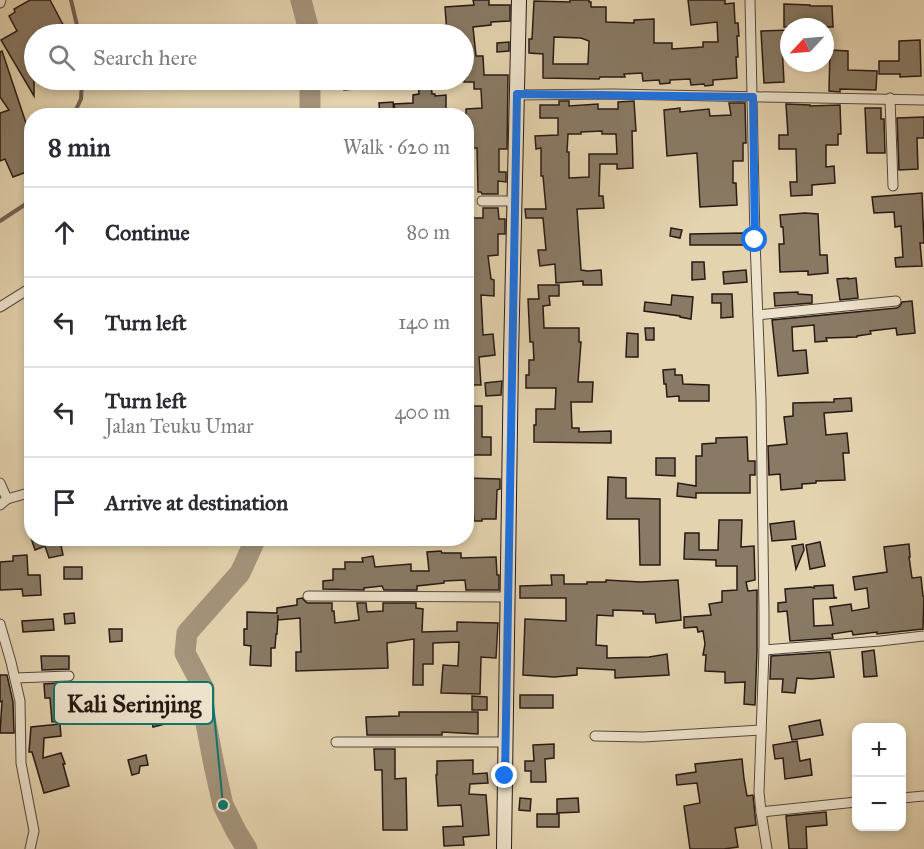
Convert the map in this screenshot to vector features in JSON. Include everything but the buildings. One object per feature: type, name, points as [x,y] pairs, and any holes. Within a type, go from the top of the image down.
[{"type":"main road","points":[[504,849],[519,0]]},
{"type":"street","points":[[750,0],[765,650],[759,792],[767,849]]},
{"type":"street","points":[[517,94],[924,99]]},
{"type":"street","points":[[890,98],[893,186]]},
{"type":"street","points":[[482,201],[514,201]]},
{"type":"street","points":[[0,307],[24,292]]},
{"type":"street","points":[[758,315],[896,301]]},
{"type":"street","points":[[0,483],[3,502],[24,495]]},
{"type":"street","points":[[308,596],[508,597]]},
{"type":"street","points":[[0,624],[20,701],[21,763],[34,831],[30,849]]},
{"type":"street","points":[[765,650],[880,642],[924,636]]},
{"type":"street","points":[[15,678],[69,676]]},
{"type":"street","points":[[595,736],[643,737],[761,730]]},
{"type":"street","points":[[336,742],[505,742]]},
{"type":"street","points":[[906,798],[924,796]]},
{"type":"street","points":[[761,812],[852,802]]},
{"type":"waterway","points":[[71,0],[77,24]]},
{"type":"waterway","points":[[301,0],[307,24]]},
{"type":"waterway","points":[[77,108],[81,99],[81,90]]},
{"type":"waterway","points":[[310,90],[310,108]]},
{"type":"waterway","points":[[0,221],[24,205]]},
{"type":"waterway","points":[[247,849],[223,805],[204,713],[204,689],[185,653],[187,633],[240,573],[252,546]]},
{"type":"place","name":"Kali Serinjing","points":[[223,805]]},
{"type":"route","points":[[505,776],[517,94],[753,97],[755,240]]}]
